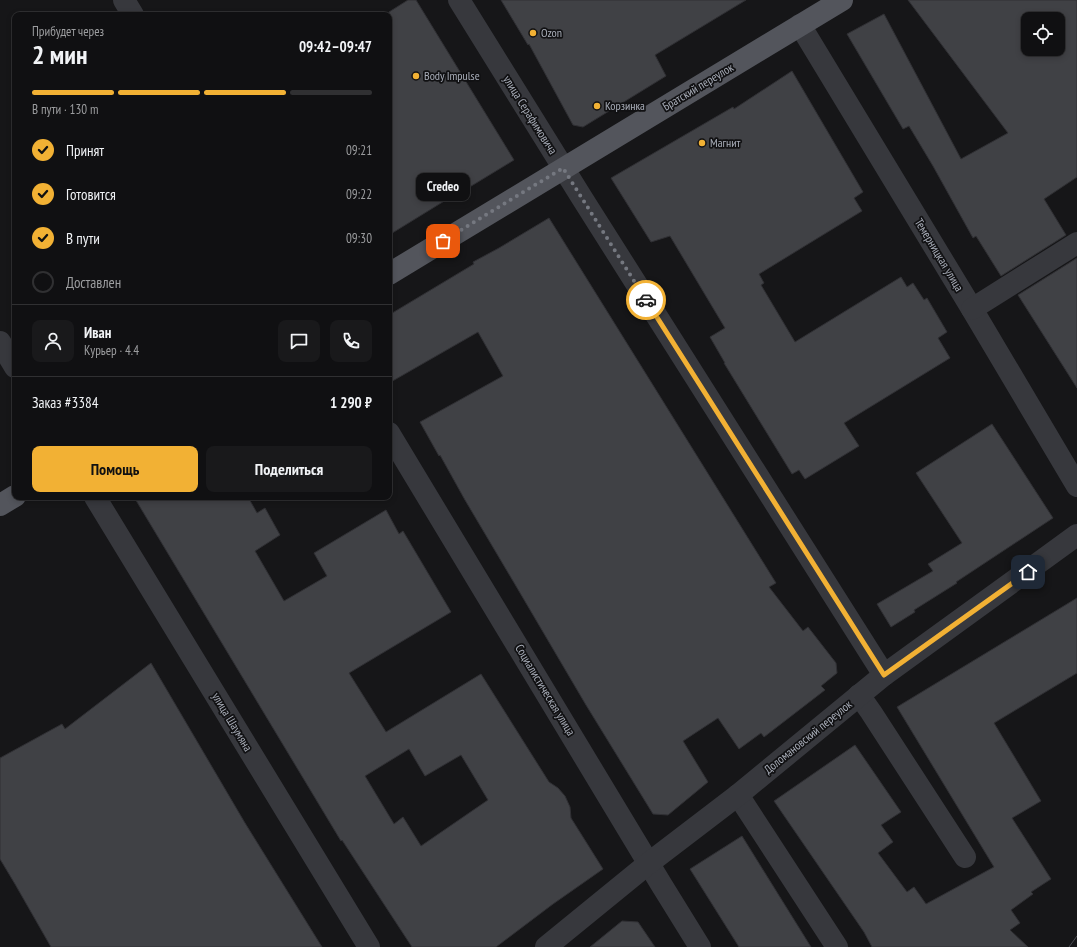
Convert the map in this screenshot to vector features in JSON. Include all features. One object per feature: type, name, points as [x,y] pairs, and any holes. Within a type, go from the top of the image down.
[{"type":"main road","name":"Братский переулок","points":[[392,272],[842,0]]},
{"type":"main road","points":[[0,505],[12,498]]},
{"type":"street","points":[[124,0],[131,12]]},
{"type":"street","name":"улица Серафимовича","points":[[459,0],[563,168],[884,675]]},
{"type":"street","name":"Темерницкая улица","points":[[800,25],[1077,486]]},
{"type":"street","points":[[972,309],[1077,243]]},
{"type":"street","points":[[0,342],[12,362]]},
{"type":"street","name":"Социалистическая улица","points":[[392,438],[700,947]]},
{"type":"street","name":"улица Шаумяна","points":[[97,500],[369,947]]},
{"type":"street","name":"Доломановский переулок","points":[[546,947],[648,863],[738,795],[884,675],[1077,536]]},
{"type":"street","points":[[859,695],[966,857]]},
{"type":"street","points":[[738,795],[837,947]]},
{"type":"building","points":[[408,0],[416,0],[514,160],[392,233],[392,12],[389,12]]},
{"type":"building","points":[[501,0],[746,0],[655,55],[666,76],[583,127],[573,125],[529,44],[528,45]]},
{"type":"building","points":[[908,0],[1077,0],[1077,177],[1044,199],[1066,235],[1001,276],[976,236],[973,238],[909,126],[903,129],[847,34],[884,14],[961,159],[1008,133]]},
{"type":"building","points":[[792,71],[863,192],[854,198],[862,211],[759,274],[764,283],[761,285],[795,342],[901,277],[907,287],[913,283],[924,300],[927,298],[947,332],[938,338],[950,358],[844,423],[859,446],[805,479],[799,470],[792,474],[724,363],[710,337],[725,328],[670,236],[651,242],[611,178],[733,107],[734,109]]},
{"type":"building","points":[[549,218],[776,583],[769,587],[803,631],[808,627],[836,663],[837,673],[821,686],[825,690],[764,737],[761,733],[739,749],[718,718],[683,741],[708,782],[668,815],[653,814],[586,705],[420,422],[503,376],[478,332],[392,381],[392,313],[474,264],[473,262]]},
{"type":"building","points":[[1077,258],[1077,388],[1018,295]]},
{"type":"building","points":[[992,424],[1053,518],[956,582],[957,583],[914,610],[915,612],[891,627],[877,604],[933,571],[928,564],[962,543],[916,473]]},
{"type":"building","points":[[136,500],[250,500],[257,513],[265,508],[280,535],[255,551],[284,601],[327,576],[314,553],[386,510],[399,534],[403,531],[451,612],[349,673],[386,732],[481,674],[549,782],[558,788],[565,796],[570,807],[571,818],[603,869],[496,947],[412,947],[342,840],[341,841]],"holes":[[[409,749],[425,776],[461,755],[488,800],[421,846],[403,817],[394,824],[365,776]]]},
{"type":"building","points":[[1077,598],[1077,673],[994,723],[1041,801],[1012,818],[1051,879],[1031,892],[1033,894],[1011,910],[1020,923],[1010,930],[1028,947],[872,947],[864,932],[774,801],[855,745],[901,812],[881,825],[893,842],[878,853],[907,892],[914,887],[926,904],[994,867],[897,707]]},
{"type":"building","points":[[151,663],[245,823],[322,947],[51,947],[0,859],[0,758],[62,724],[65,729]]},
{"type":"building","points":[[742,836],[811,947],[739,947],[690,869]]},
{"type":"building","points":[[622,921],[638,922],[655,947],[590,947]]},
{"type":"tram line","points":[[1069,947],[1077,936]]},
{"type":"way so far","points":[[443,241],[563,168],[646,300]]},
{"type":"place","name":"Ozon","points":[[533,33]]},
{"type":"place","name":"Body Impulse","points":[[416,76]]},
{"type":"place","name":"Корзинка","points":[[597,106]]},
{"type":"place","name":"Магнит","points":[[702,143]]},
{"type":"place","name":"Credeo","points":[[443,241]]},
{"type":"route","points":[[646,300],[884,675],[1028,572]]}]
